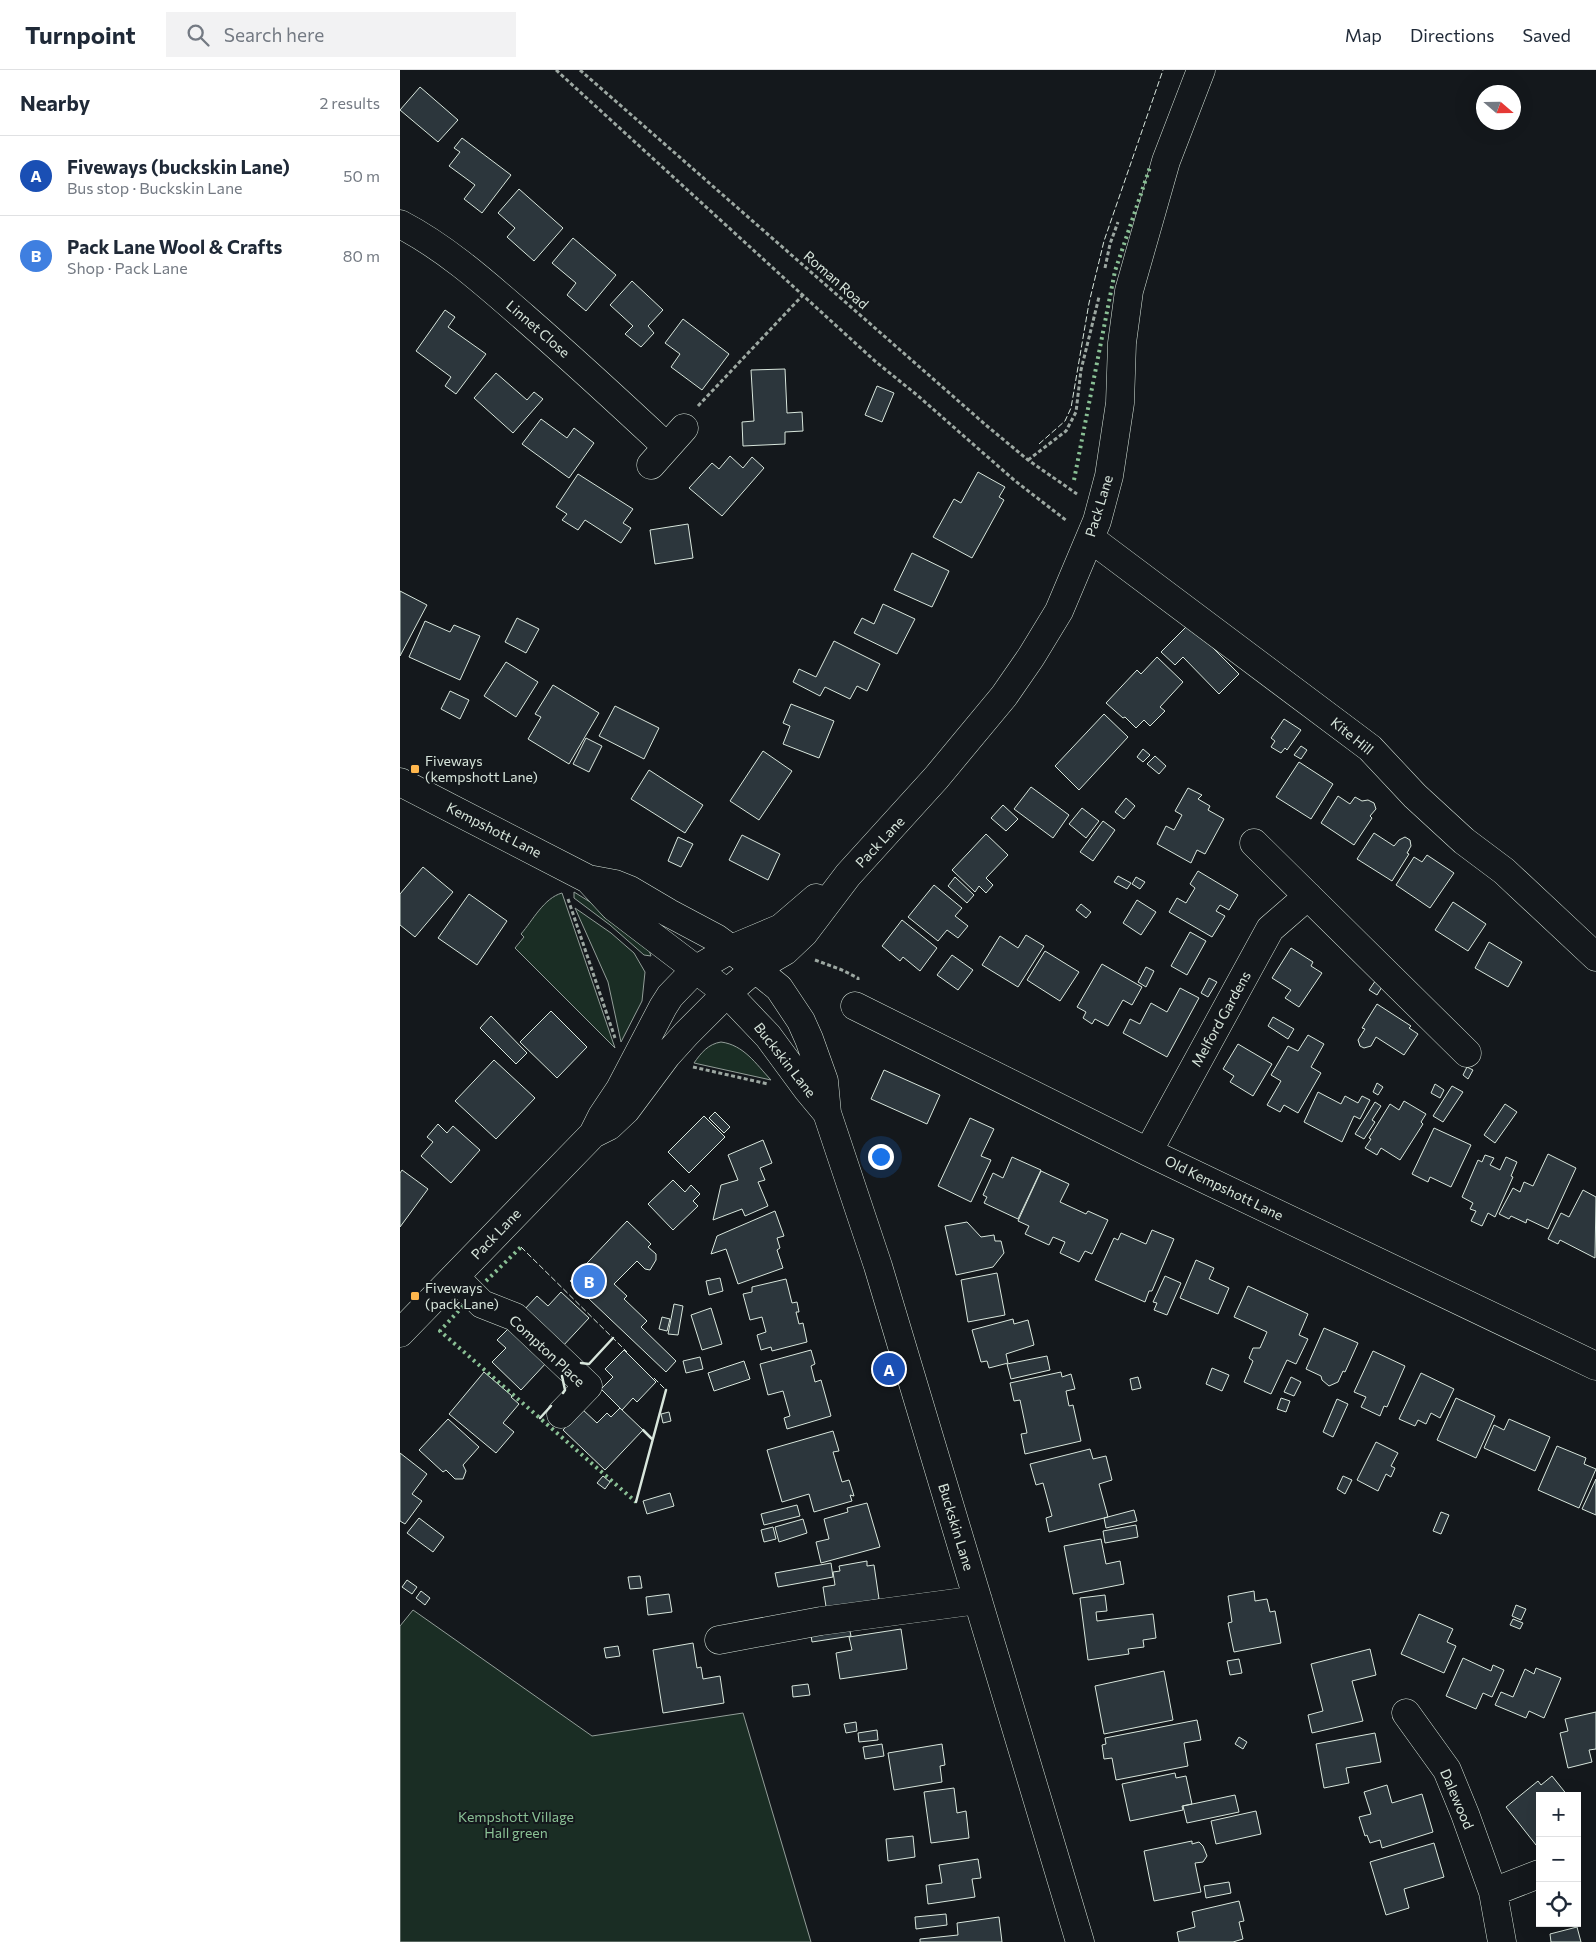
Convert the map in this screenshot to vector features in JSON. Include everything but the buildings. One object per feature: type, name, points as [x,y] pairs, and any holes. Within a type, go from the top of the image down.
[{"type":"street","name":"Pack Lane","points":[[593,1134],[609,1126],[626,1110],[680,1041],[727,993],[756,968],[795,943],[848,875],[936,778],[1004,696],[1031,657],[1058,611],[1082,532],[1097,521],[1112,462],[1120,403],[1122,343],[1129,291],[1166,161],[1201,70]]},
{"type":"street","name":"Linnet Close","points":[[400,224],[435,244],[481,279],[667,446]]},
{"type":"street","name":"Kite Hill","points":[[1082,532],[1370,748],[1415,796],[1464,841],[1504,871],[1596,956]]},
{"type":"street","name":"Kempshott Lane","points":[[400,782],[588,879],[615,884],[630,890],[668,913],[716,938],[756,968]]},
{"type":"street","points":[[1254,843],[1467,1052]]},
{"type":"street","name":"Pack Lane","points":[[400,1333],[593,1134],[602,1116],[620,1089],[663,1007],[670,996],[695,970],[731,948],[781,928],[809,903],[848,875]]},
{"type":"street","name":"Kempshott Lane","points":[[588,879],[614,907],[695,970]]},
{"type":"street","name":"Melford Gardens","points":[[1148,1152],[1270,929],[1308,896]]},
{"type":"street","name":"Buckskin Lane","points":[[756,968],[779,988],[801,1021],[824,1081],[827,1113],[878,1266],[1080,1942]]},
{"type":"street","name":"Buckskin Lane","points":[[695,970],[727,993],[768,1036],[827,1113]]},
{"type":"street","name":"Old Kempshott Lane","points":[[854,1006],[1148,1152],[1596,1366]]},
{"type":"street","name":"Compton Place","points":[[455,1277],[482,1304],[515,1317],[588,1386],[561,1414]]},
{"type":"street","points":[[718,1640],[821,1622],[978,1600]]},
{"type":"street","name":"Dalewood","points":[[1406,1713],[1447,1770],[1493,1892],[1502,1942]]},
{"type":"street","points":[[1493,1892],[1536,1875]]},
{"type":"path","points":[[556,70],[802,296],[1014,480],[1082,532]]},
{"type":"path","name":"Roman Road","points":[[580,70],[1028,460],[1083,499]]},
{"type":"path","points":[[667,446],[695,409],[802,296]]},
{"type":"path","points":[[568,899],[616,1040]]},
{"type":"path","points":[[816,960],[858,978],[854,1006]]},
{"type":"path","points":[[687,1066],[769,1084]]},
{"type":"green space","points":[[574,892],[619,920],[649,950],[651,956],[644,955],[610,925],[574,898]]},
{"type":"green space","points":[[562,893],[615,1048],[515,948],[524,937],[521,934],[544,904]]},
{"type":"green space","points":[[575,908],[611,933],[634,953],[645,972],[642,1001],[621,1042],[608,982]]},
{"type":"green space","points":[[721,1042],[743,1051],[771,1080],[694,1063],[702,1052]]},
{"type":"green space","name":"Kempshott Village Hall green","points":[[413,1610],[592,1736],[743,1713],[811,1942],[400,1942],[400,1626]]},
{"type":"hedge","points":[[1074,480],[1115,271],[1150,167]]},
{"type":"hedge","points":[[486,1281],[521,1247]]},
{"type":"hedge","points":[[463,1306],[440,1331],[636,1502]]},
{"type":"fence","points":[[1039,444],[1065,421],[1071,408],[1089,303],[1104,241],[1163,70]]},
{"type":"fence","points":[[521,1247],[627,1352]]},
{"type":"fence","points":[[654,1378],[666,1390]]},
{"type":"wall","points":[[581,1363],[589,1364],[613,1338]]},
{"type":"wall","points":[[562,1376],[565,1390],[563,1393]]},
{"type":"wall","points":[[636,1502],[666,1390]]},
{"type":"wall","points":[[540,1418],[551,1406]]},
{"type":"wall","points":[[643,1430],[652,1439]]},
{"type":"place","name":"Fiveways (kempshott Lane)","points":[[415,769]]},
{"type":"place","name":"Pack Lane Wool & Crafts","points":[[589,1281]]},
{"type":"place","name":"Fiveways (pack Lane)","points":[[415,1296]]},
{"type":"place","name":"Fiveways (buckskin Lane)","points":[[889,1369]]}]
